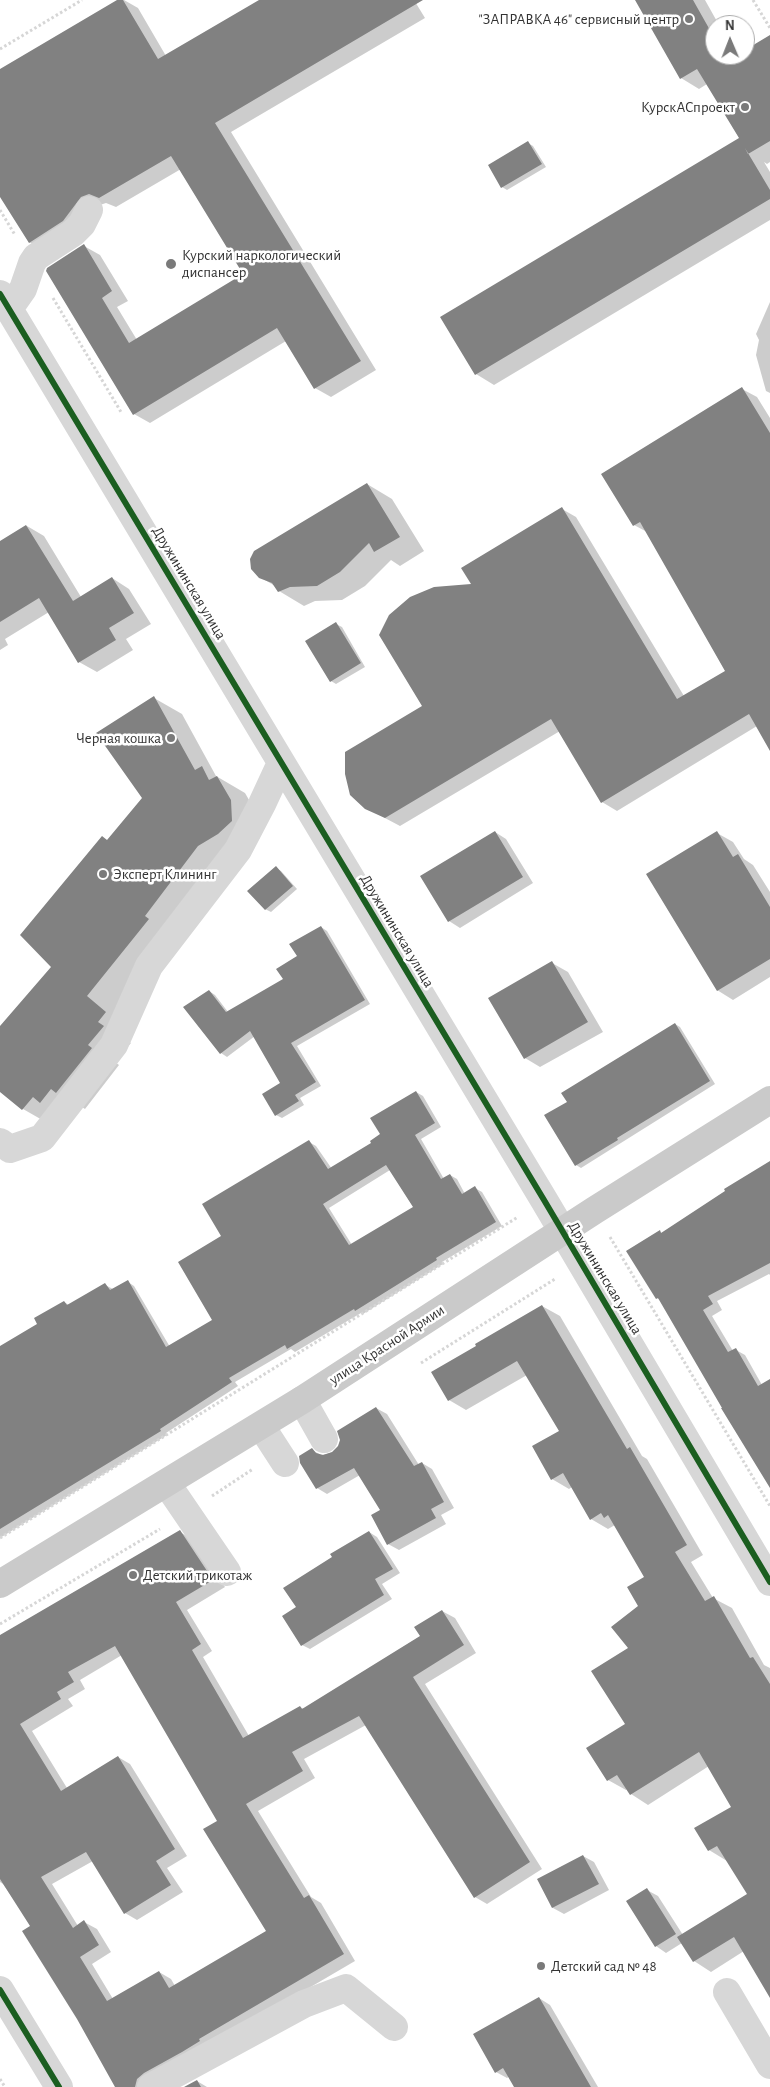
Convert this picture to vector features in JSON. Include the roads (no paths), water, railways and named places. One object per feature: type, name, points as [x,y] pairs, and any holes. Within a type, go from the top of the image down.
[{"type":"main road","name":"улица Красной Армии","points":[[0,1584],[261,1426],[595,1210],[770,1100]]},
{"type":"street","points":[[5,301],[23,290],[32,263],[36,257],[77,229],[82,224],[89,210]]},
{"type":"street","name":"Дружининская улица","points":[[5,301],[544,1200],[770,1582]]},
{"type":"street","points":[[0,1142],[10,1149],[42,1138],[114,1045],[149,966],[238,850],[281,763]]},
{"type":"street","points":[[302,1400],[324,1438]]},
{"type":"street","points":[[261,1426],[285,1462]]},
{"type":"street","points":[[167,1484],[227,1572]]},
{"type":"street","points":[[151,2087],[304,2004],[346,1988],[394,2027]]},
{"type":"street","points":[[0,1990],[59,2087]]},
{"type":"street","points":[[727,1992],[770,2065]]},
{"type":"place","name":"\"ЗАПРАВКА 46\" сервисный центр","points":[[689,19]]},
{"type":"place","name":"КурскАСпроект","points":[[745,107]]},
{"type":"place","name":"Курский наркологический диспансер","points":[[171,264]]},
{"type":"place","name":"Черная кошка","points":[[171,738]]},
{"type":"place","name":"Эксперт Клининг","points":[[103,874]]},
{"type":"place","name":"Детский трикотаж","points":[[133,1575]]},
{"type":"place","name":"Детский сад № 48","points":[[541,1966]]}]
